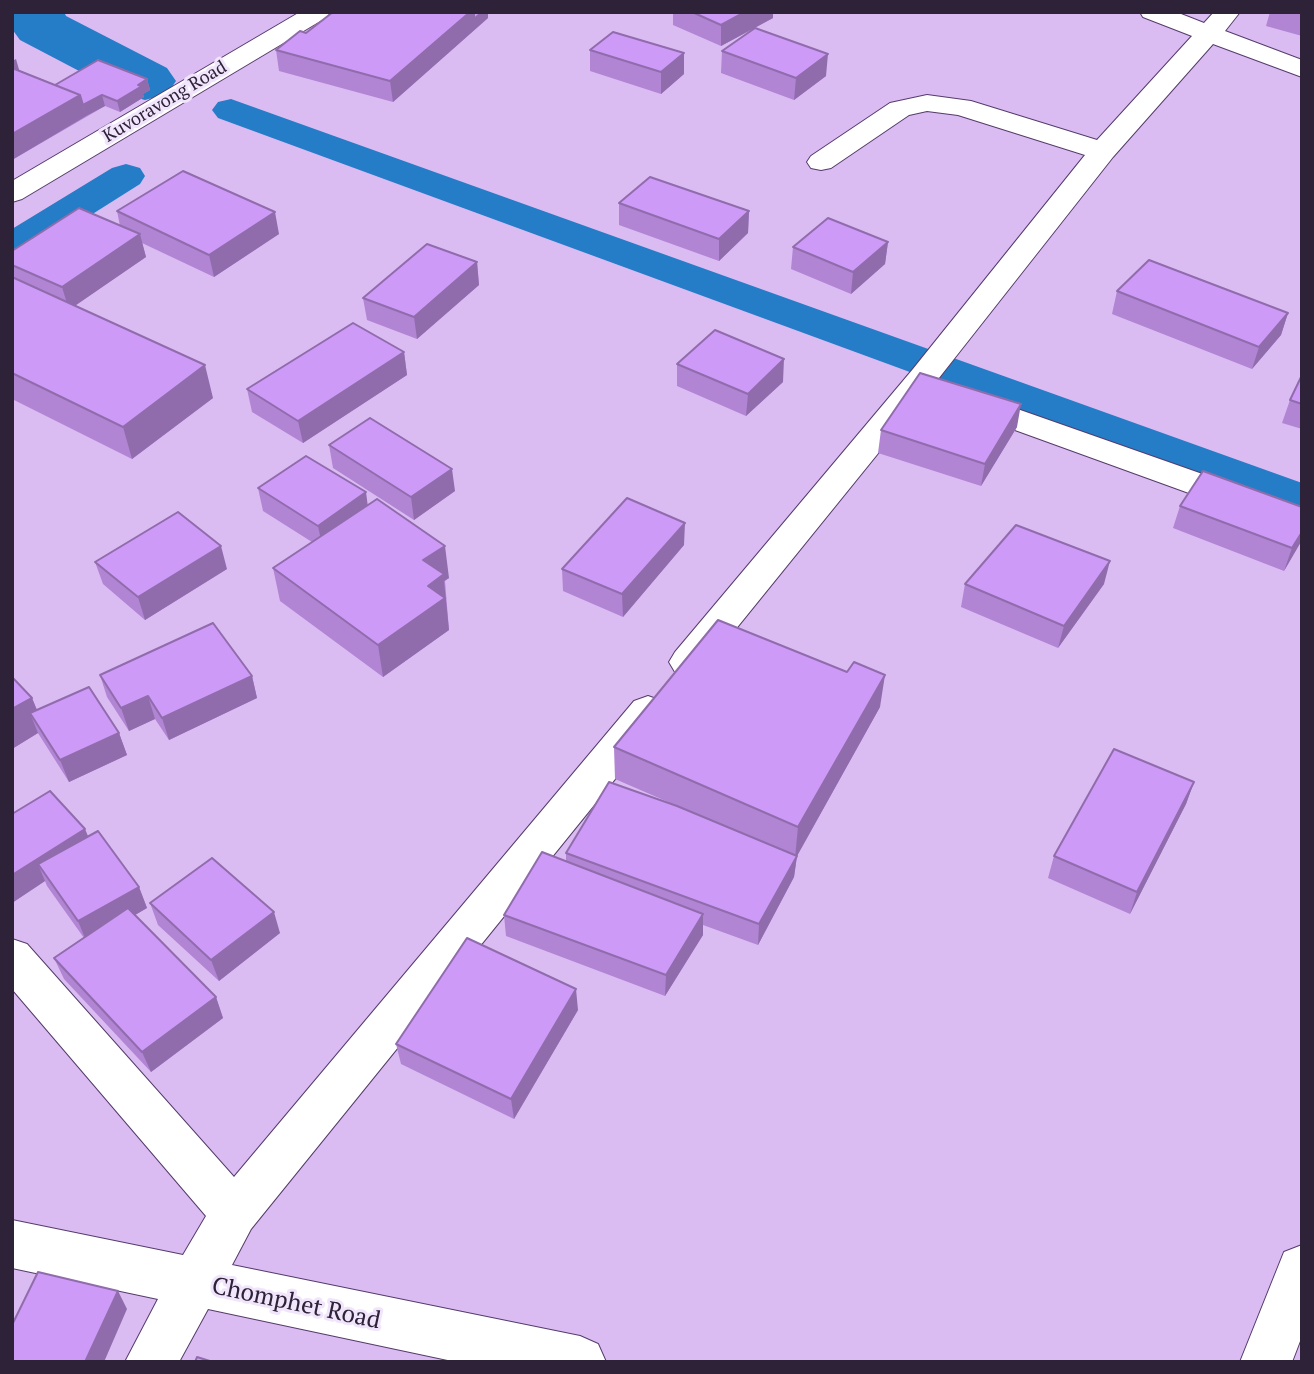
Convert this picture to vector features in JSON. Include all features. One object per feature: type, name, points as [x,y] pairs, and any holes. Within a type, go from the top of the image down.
[{"type":"street","name":"Kuvoravong Road","points":[[12,193],[318,12]]},
{"type":"street","points":[[1152,12],[1302,69]]},
{"type":"street","points":[[151,1362],[234,1213],[927,372],[1102,151],[1228,12]]},
{"type":"street","points":[[821,162],[900,109],[927,103],[961,107],[1102,151]]},
{"type":"street","points":[[927,372],[1302,522]]},
{"type":"street","points":[[12,957],[234,1213]]},
{"type":"street","name":"Chomphet Road","points":[[12,1244],[580,1362]]},
{"type":"street","points":[[1266,1362],[1302,1269]]},
{"type":"building","points":[[333,12],[470,12],[390,81],[276,50],[300,31],[306,33]]},
{"type":"building","points":[[692,12],[745,12],[721,25]]},
{"type":"building","points":[[755,28],[828,54],[796,78],[722,51]]},
{"type":"building","points":[[613,32],[684,53],[661,72],[590,50]]},
{"type":"building","points":[[98,60],[147,79],[138,85],[142,86],[117,101],[102,95],[83,105],[80,95],[55,85]]},
{"type":"building","points":[[12,68],[80,95],[12,134]]},
{"type":"building","points":[[183,171],[275,212],[209,255],[117,211]]},
{"type":"building","points":[[650,177],[749,211],[719,239],[619,203]]},
{"type":"building","points":[[79,208],[140,234],[62,287],[12,265],[12,251]]},
{"type":"building","points":[[828,218],[888,242],[853,272],[793,247]]},
{"type":"building","points":[[427,244],[477,262],[414,317],[363,298]]},
{"type":"building","points":[[1149,260],[1288,313],[1259,347],[1117,291]]},
{"type":"building","points":[[12,277],[205,365],[123,427],[12,373]]},
{"type":"building","points":[[353,323],[404,352],[298,421],[247,389]]},
{"type":"building","points":[[715,330],[784,359],[748,394],[677,364]]},
{"type":"building","points":[[920,373],[1021,404],[985,464],[881,430]]},
{"type":"building","points":[[1302,375],[1302,404],[1290,400]]},
{"type":"building","points":[[370,418],[452,469],[411,497],[329,445]]},
{"type":"building","points":[[306,456],[366,492],[318,526],[258,488]]},
{"type":"building","points":[[1203,471],[1302,507],[1302,532],[1292,548],[1180,506]]},
{"type":"building","points":[[627,498],[685,523],[622,594],[562,569]]},
{"type":"building","points":[[377,499],[445,546],[423,560],[444,574],[428,586],[445,598],[378,645],[273,568]]},
{"type":"building","points":[[178,512],[221,546],[138,597],[95,562]]},
{"type":"building","points":[[1016,525],[1110,561],[1064,626],[965,584]]},
{"type":"building","points":[[718,620],[847,672],[854,662],[885,675],[798,827],[614,747]]},
{"type":"building","points":[[213,623],[252,676],[162,718],[148,696],[121,708],[100,675]]},
{"type":"building","points":[[12,677],[32,698],[12,709]]},
{"type":"building","points":[[89,687],[119,733],[60,760],[30,713]]},
{"type":"building","points":[[1114,749],[1194,782],[1137,892],[1054,856]]},
{"type":"building","points":[[609,782],[677,806],[797,856],[759,924],[566,853]]},
{"type":"building","points":[[50,791],[85,829],[12,875],[12,814]]},
{"type":"building","points":[[98,831],[139,887],[78,921],[38,864]]},
{"type":"building","points":[[542,852],[703,914],[666,975],[504,915]]},
{"type":"building","points":[[212,858],[274,912],[211,960],[150,903]]},
{"type":"building","points":[[128,908],[216,997],[142,1052],[54,958]]},
{"type":"building","points":[[467,938],[576,989],[511,1099],[396,1044]]},
{"type":"building","points":[[38,1272],[118,1291],[85,1362],[12,1362],[12,1325]]},
{"type":"building","points":[[197,1357],[213,1362],[195,1362]]},
{"type":"waterway","points":[[34,12],[41,27],[145,81]]},
{"type":"waterway","points":[[231,110],[1302,500]]},
{"type":"waterway","points":[[12,247],[126,176]]}]
